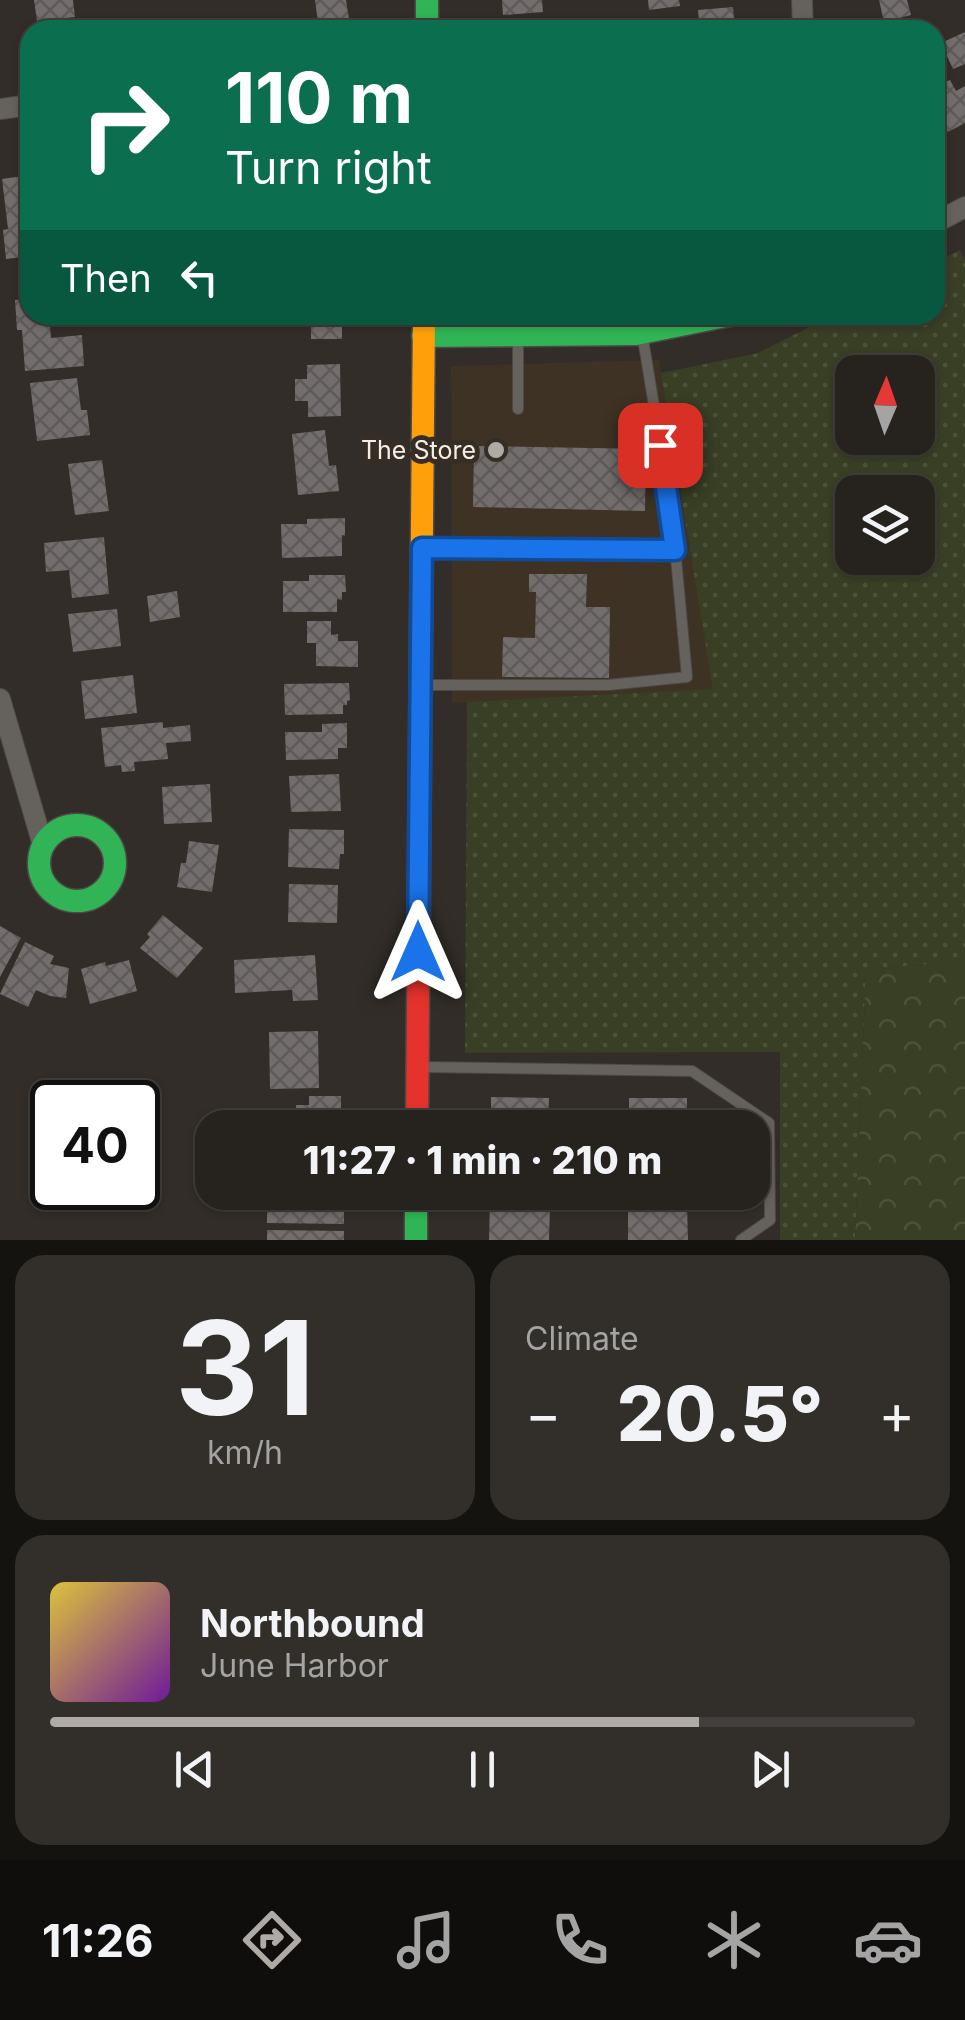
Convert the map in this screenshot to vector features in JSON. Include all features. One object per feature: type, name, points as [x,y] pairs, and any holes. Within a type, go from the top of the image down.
[{"type":"street","points":[[417,1110],[424,325],[518,336],[606,336],[681,325]]},
{"type":"street","points":[[0,699],[43,845]]},
{"type":"street","points":[[416,1210],[416,1240]]},
{"type":"lane","points":[[421,685],[576,686],[687,677],[672,515],[642,333]]},
{"type":"lane","points":[[518,336],[518,410]]},
{"type":"lane","points":[[422,548],[675,550]]},
{"type":"lane","points":[[418,1066],[692,1071],[769,1123],[770,1220],[741,1240]]},
{"type":"shaded area","points":[[659,360],[714,690],[452,703],[451,366]]},
{"type":"green space","points":[[960,250],[965,260],[965,961],[866,970],[855,1240],[780,1240],[780,1052],[465,1053],[467,702],[713,689],[661,373],[758,353],[813,325],[945,325],[945,258]]},
{"type":"green space","points":[[965,961],[965,1240],[855,1240],[866,970]]},
{"type":"building","points":[[34,0],[73,0],[75,17],[37,20]]},
{"type":"building","points":[[315,0],[346,0],[349,19],[318,20]]},
{"type":"building","points":[[502,0],[542,0],[543,12],[503,15]]},
{"type":"building","points":[[648,0],[679,0],[680,6],[649,10]]},
{"type":"building","points":[[879,0],[907,0],[911,15],[884,20]]},
{"type":"building","points":[[733,7],[734,20],[699,20],[698,10]]},
{"type":"building","points":[[965,32],[965,64],[953,69],[945,41]]},
{"type":"building","points":[[950,80],[956,91],[965,86],[965,123],[948,132],[945,126],[945,82]]},
{"type":"building","points":[[20,176],[20,257],[6,259],[3,230],[8,229],[2,179]]},
{"type":"building","points":[[15,300],[20,300],[20,325],[50,325],[51,338],[82,335],[84,366],[25,371]]},
{"type":"building","points":[[311,325],[342,325],[342,339],[311,339]]},
{"type":"building","points":[[340,364],[341,416],[308,417],[308,401],[295,401],[295,379],[307,379],[307,365]]},
{"type":"building","points":[[77,378],[81,410],[87,410],[90,435],[37,441],[30,383]]},
{"type":"building","points":[[325,430],[329,466],[336,465],[339,491],[298,495],[292,434]]},
{"type":"building","points":[[474,446],[646,449],[645,511],[473,507]]},
{"type":"building","points":[[102,460],[109,511],[75,515],[68,464]]},
{"type":"building","points":[[345,518],[342,556],[282,558],[281,524]]},
{"type":"building","points":[[104,537],[109,594],[72,598],[69,570],[46,572],[44,543]]},
{"type":"building","points":[[529,574],[587,574],[586,607],[610,607],[609,678],[502,677],[503,637],[535,638],[536,592],[529,592]]},
{"type":"building","points":[[309,575],[345,575],[346,592],[342,592],[342,600],[337,599],[337,612],[283,612],[283,581],[309,581]]},
{"type":"building","points":[[177,591],[180,617],[150,622],[147,596]]},
{"type":"building","points":[[117,609],[121,646],[73,652],[68,614]]},
{"type":"building","points":[[307,621],[331,621],[331,635],[338,634],[338,641],[358,641],[358,667],[316,666],[316,643],[307,643]]},
{"type":"building","points":[[133,675],[137,713],[85,719],[81,681]]},
{"type":"building","points":[[349,683],[350,700],[343,705],[343,714],[285,715],[284,684]]},
{"type":"building","points":[[163,722],[163,728],[190,725],[191,741],[166,743],[168,759],[134,762],[135,771],[122,772],[121,765],[105,767],[101,728]]},
{"type":"building","points":[[347,723],[347,748],[338,748],[338,759],[286,760],[285,732],[322,732],[322,724]]},
{"type":"building","points":[[339,774],[341,811],[291,812],[289,776]]},
{"type":"building","points":[[210,784],[212,822],[164,824],[162,787]]},
{"type":"building","points":[[289,829],[344,830],[344,854],[340,854],[339,869],[288,867]]},
{"type":"building","points":[[189,841],[219,845],[212,892],[177,887]]},
{"type":"building","points":[[289,884],[338,885],[337,923],[288,922]]},
{"type":"building","points":[[163,915],[203,948],[177,978],[140,948]]},
{"type":"building","points":[[0,926],[21,938],[0,977]]},
{"type":"building","points":[[25,942],[54,956],[50,964],[69,968],[66,998],[36,990],[28,1007],[0,994]]},
{"type":"building","points":[[315,955],[318,1000],[293,1001],[292,990],[235,993],[234,960]]},
{"type":"building","points":[[129,960],[137,991],[90,1004],[81,969]]},
{"type":"building","points":[[318,1031],[319,1088],[270,1089],[269,1032]]},
{"type":"building","points":[[309,1096],[341,1096],[341,1110],[296,1110],[296,1105],[309,1105]]},
{"type":"building","points":[[491,1097],[549,1098],[549,1110],[491,1110]]},
{"type":"building","points":[[629,1098],[687,1098],[687,1110],[629,1110]]},
{"type":"building","points":[[267,1210],[344,1210],[344,1224],[267,1223]]},
{"type":"building","points":[[490,1210],[550,1210],[549,1240],[489,1240]]},
{"type":"building","points":[[628,1210],[687,1210],[688,1240],[628,1240]]},
{"type":"building","points":[[267,1230],[344,1231],[344,1240],[267,1240]]},
{"type":"traffic: fast","points":[[427,0],[427,20]]},
{"type":"traffic: fast","points":[[423,336],[636,334],[681,325]]},
{"type":"traffic: fast","points":[[77,825],[92,827],[104,836],[113,848],[115,863],[113,878],[104,890],[92,899],[77,901],[62,899],[50,890],[41,878],[39,863],[41,848],[50,836],[62,827],[77,825]]},
{"type":"traffic: fast","points":[[416,1210],[416,1240]]},
{"type":"traffic: slow","points":[[421,628],[424,325]]},
{"type":"traffic: jam","points":[[417,1110],[421,628]]},
{"type":"place","name":"The Store","points":[[496,450]]},
{"type":"route","points":[[418,952],[422,548],[675,550],[660,445]]}]
